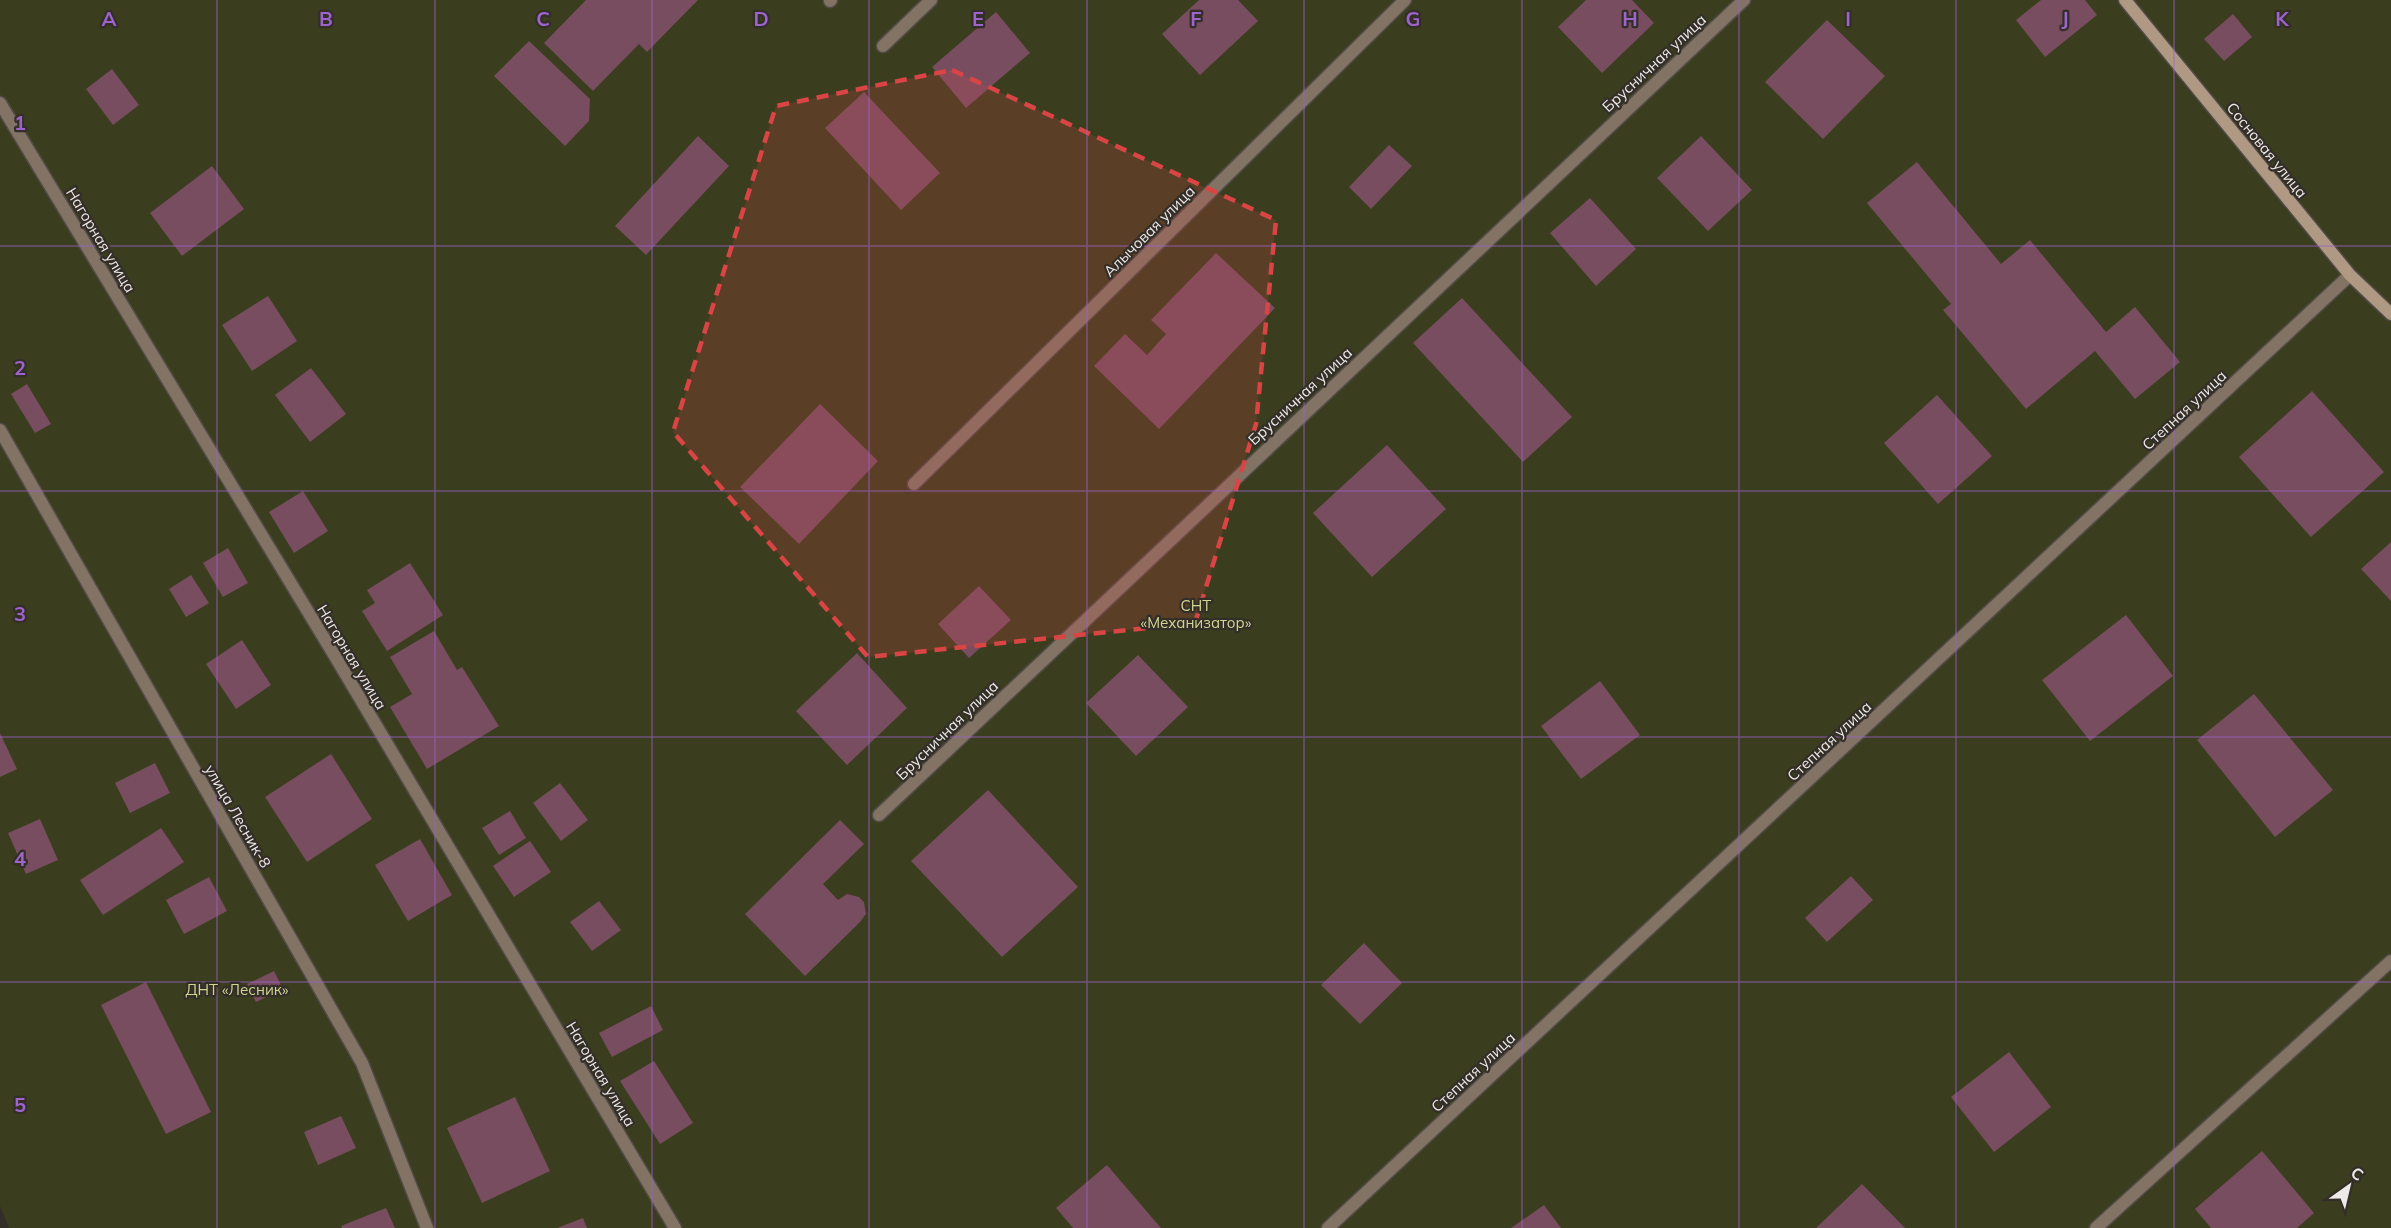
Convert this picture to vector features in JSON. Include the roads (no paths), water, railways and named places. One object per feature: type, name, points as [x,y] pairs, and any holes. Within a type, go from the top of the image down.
[{"type":"street","points":[[883,46],[931,0]]},
{"type":"street","name":"Алычовая улица","points":[[914,484],[1405,0]]},
{"type":"street","name":"Брусничная улица","points":[[879,815],[1744,0]]},
{"type":"street","name":"Сосновая улица","points":[[2125,0],[2350,276],[2391,314]]},
{"type":"street","name":"Нагорная улица","points":[[0,103],[339,663],[675,1228]]},
{"type":"street","name":"Степная улица","points":[[1328,1228],[2350,276]]},
{"type":"street","name":"улица Лесник-8","points":[[0,430],[362,1063],[427,1228]]},
{"type":"street","points":[[2097,1228],[2391,961]]},
{"type":"park label","name":"СНТ «Механизатор»","points":[[1196,614]]},
{"type":"park label","name":"ДНТ «Лесник»","points":[[237,989]]}]
